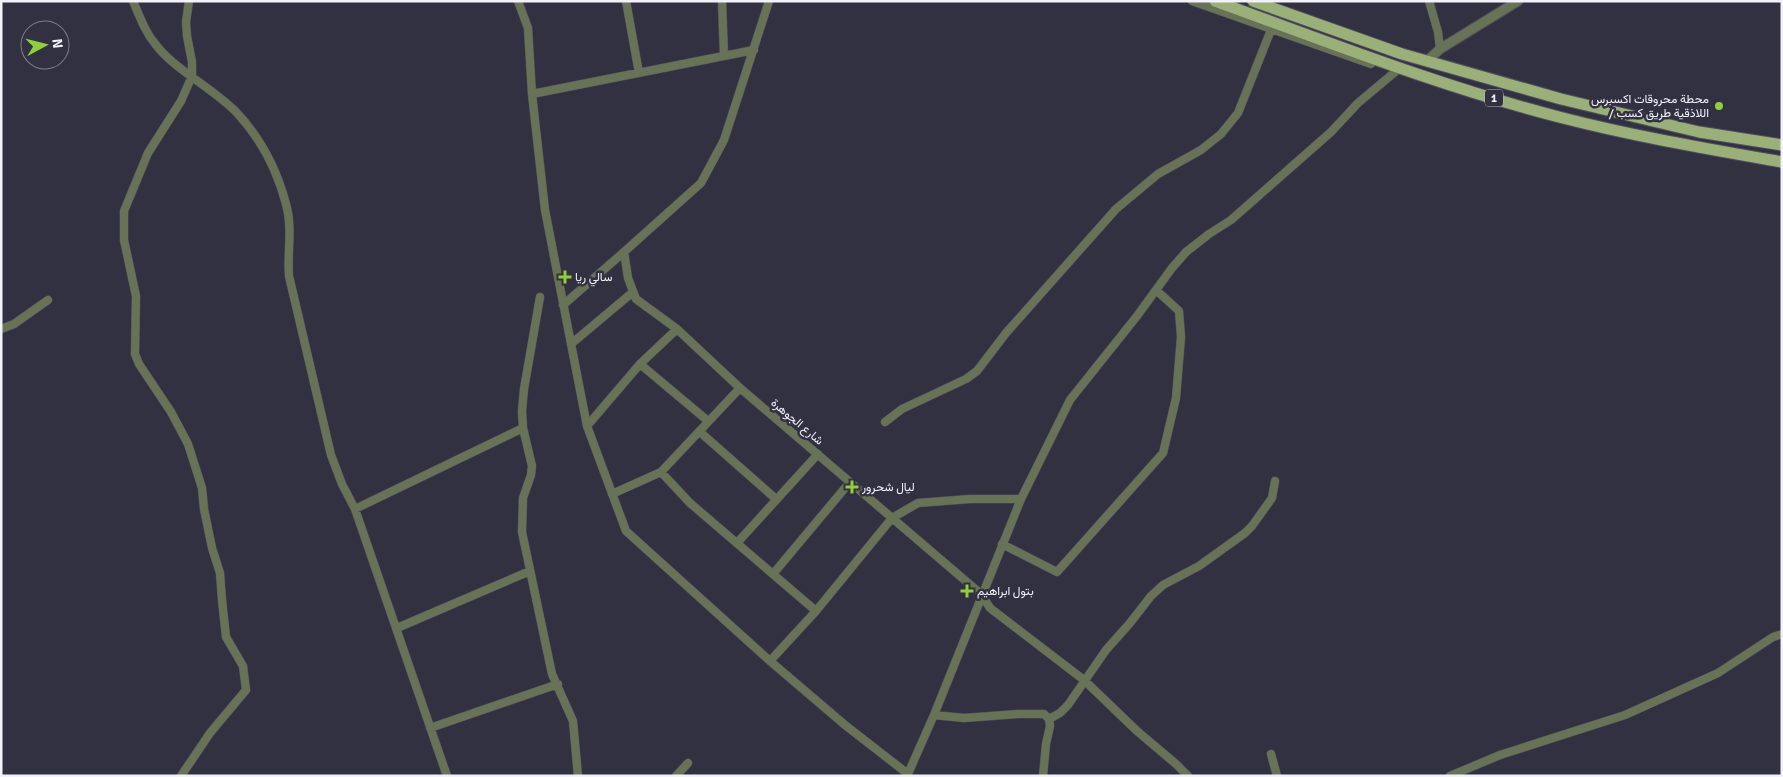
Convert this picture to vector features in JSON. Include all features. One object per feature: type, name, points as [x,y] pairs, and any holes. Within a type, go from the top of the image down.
[{"type":"main road","name":"1","points":[[1215,1],[1398,70],[1560,117],[1692,146],[1782,162]]},
{"type":"main road","name":"1","points":[[1254,1],[1427,61],[1561,99],[1698,132],[1782,145]]},
{"type":"street","points":[[133,1],[145,30],[155,45],[165,56],[237,113],[261,144],[272,163],[286,203],[290,221],[287,259],[289,276],[331,455],[342,484],[355,510],[447,776]]},
{"type":"street","points":[[181,776],[210,733],[246,690],[243,666],[226,637],[220,572],[212,548],[202,488],[188,444],[172,412],[139,364],[135,354],[136,303],[124,240],[124,211],[148,152],[181,101],[192,76],[192,62],[186,22],[188,1]]},
{"type":"street","points":[[518,1],[528,28],[532,94],[545,210],[587,426],[626,531],[770,661],[844,725],[907,775],[934,716],[1020,500],[1070,400],[1186,252],[1238,215],[1331,132],[1358,104],[1398,70]]},
{"type":"street","points":[[626,1],[639,73]]},
{"type":"street","points":[[722,1],[724,56]]},
{"type":"street","points":[[563,305],[701,182],[724,140],[769,1]]},
{"type":"street","points":[[1192,1],[1271,30],[1398,70]]},
{"type":"street","points":[[1429,1],[1438,32],[1440,49]]},
{"type":"street","points":[[1427,61],[1440,49],[1518,1]]},
{"type":"street","points":[[885,422],[902,409],[966,379],[977,370],[1012,326],[1116,209],[1158,174],[1201,150],[1221,134],[1238,113],[1271,30]]},
{"type":"street","points":[[532,94],[754,50]]},
{"type":"street","name":"شارع الجوهرة","points":[[624,252],[628,278],[636,300],[677,329],[740,388],[981,594],[990,608],[1084,680],[1137,731],[1188,776]]},
{"type":"street","points":[[1002,544],[1057,572],[1163,453],[1176,398],[1181,337],[1179,311],[1156,290]]},
{"type":"street","points":[[571,344],[633,292]]},
{"type":"street","points":[[540,297],[522,411],[523,428],[532,466],[523,498],[522,532],[552,674],[573,721],[578,776]]},
{"type":"street","points":[[1,329],[14,324],[48,300]]},
{"type":"street","points":[[587,426],[640,364],[677,329]]},
{"type":"street","points":[[640,364],[708,421]]},
{"type":"street","points":[[612,494],[661,472],[740,388]]},
{"type":"street","points":[[355,510],[523,428]]},
{"type":"street","points":[[700,432],[776,499]]},
{"type":"street","points":[[737,543],[818,454]]},
{"type":"street","points":[[661,472],[690,503],[816,611]]},
{"type":"street","points":[[1049,719],[1060,713],[1068,705],[1106,650],[1157,590],[1199,566],[1252,526],[1272,498],[1275,481]]},
{"type":"street","points":[[773,574],[850,482]]},
{"type":"street","points":[[770,661],[816,611],[892,518],[918,503],[970,499],[1020,500]]},
{"type":"street","points":[[397,628],[530,571]]},
{"type":"street","points":[[1450,776],[1500,755],[1625,715],[1718,673],[1774,637],[1782,634]]},
{"type":"street","points":[[430,728],[558,684]]},
{"type":"street","points":[[934,716],[964,718],[1044,714],[1049,719],[1050,726],[1043,776]]},
{"type":"street","points":[[1271,754],[1277,776]]},
{"type":"street","points":[[676,776],[688,763]]},
{"type":"place","name":"محطة محروقات اكسبرس / اللاذقية طريق كسب","points":[[1719,106]]},
{"type":"place","name":"سالي ريا","points":[[565,277]]},
{"type":"place","name":"ليال شحرور","points":[[852,487]]},
{"type":"place","name":"بتول ابراهيم","points":[[967,591]]}]
